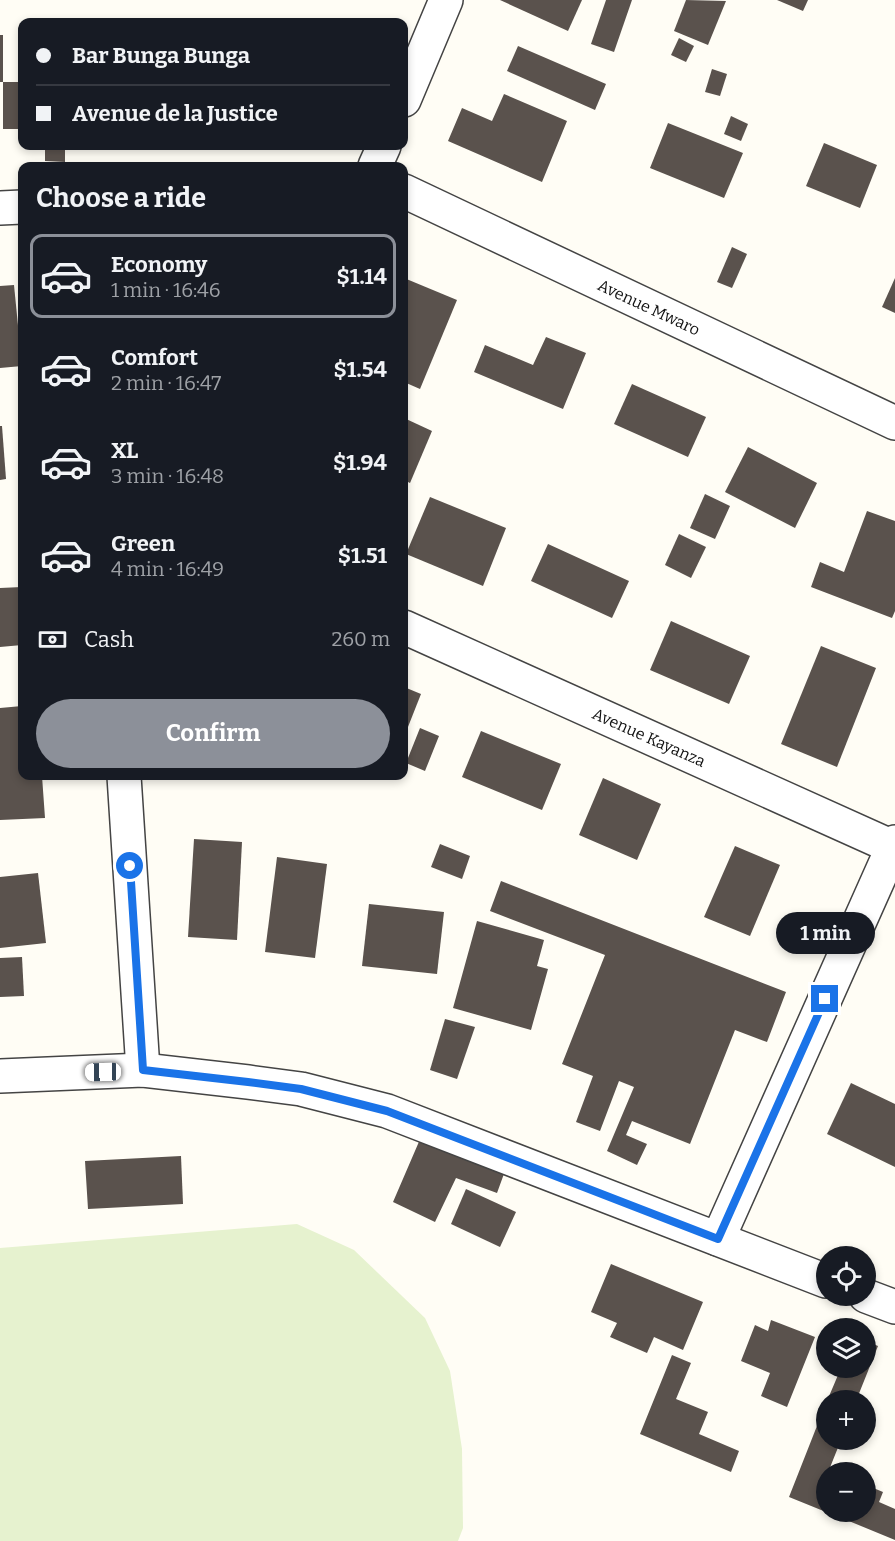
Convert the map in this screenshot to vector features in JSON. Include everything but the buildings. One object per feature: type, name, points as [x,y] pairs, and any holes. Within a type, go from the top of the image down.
[{"type":"street","points":[[408,90],[446,0]]},
{"type":"street","name":"Avenue Mwaro","points":[[408,192],[895,423]]},
{"type":"street","points":[[0,208],[18,207]]},
{"type":"street","name":"Avenue Kayanza","points":[[408,629],[894,846]]},
{"type":"street","points":[[124,780],[143,1070]]},
{"type":"street","points":[[718,1239],[894,846]]},
{"type":"street","points":[[0,1076],[143,1070],[301,1089],[387,1111],[816,1277]]},
{"type":"street","points":[[876,1300],[895,1307]]},
{"type":"green space","points":[[297,1224],[354,1250],[425,1318],[450,1371],[462,1449],[463,1528],[458,1541],[0,1541],[0,1248]]},
{"type":"route","points":[[130,866],[143,1070],[301,1089],[387,1111],[718,1239],[825,999]]}]
